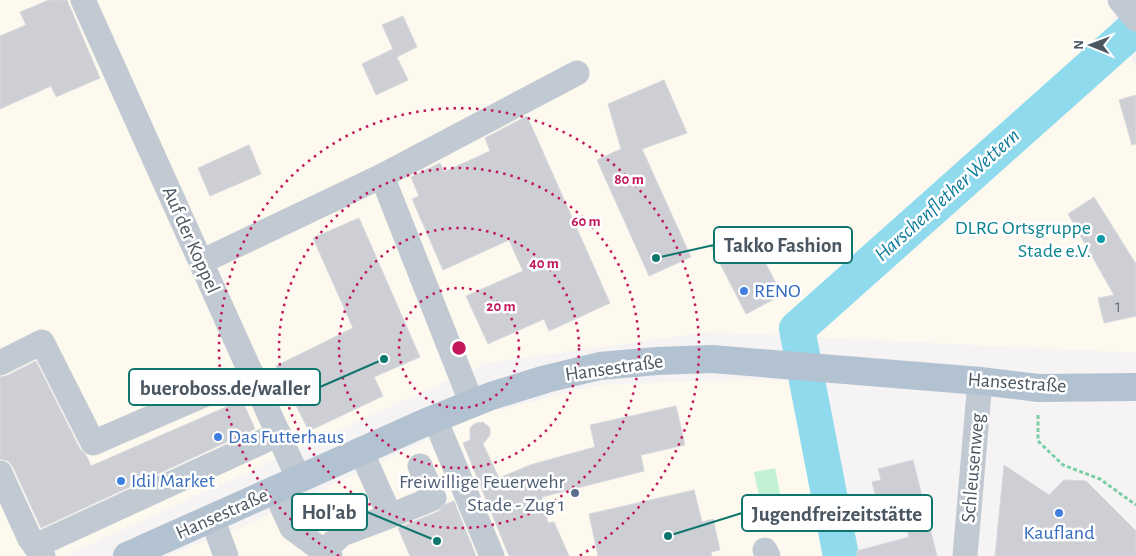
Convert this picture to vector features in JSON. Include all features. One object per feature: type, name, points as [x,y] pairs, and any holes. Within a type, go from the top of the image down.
[{"type":"main road","name":"Hansestraße","points":[[127,556],[361,451],[491,396],[546,379],[600,366],[712,359],[980,381],[1039,388],[1136,387]]},
{"type":"street","name":"Auf der Koppel","points":[[83,0],[279,434],[292,528],[327,554]]},
{"type":"street","points":[[201,262],[382,176],[576,72]]},
{"type":"street","points":[[382,176],[472,404]]},
{"type":"street","points":[[0,363],[42,342],[93,443],[252,374]]},
{"type":"street","name":"Schleusenweg","points":[[965,556],[980,381]]},
{"type":"street","points":[[434,419],[492,556]]},
{"type":"street","points":[[0,473],[30,539],[39,551],[279,434]]},
{"type":"street","points":[[361,451],[390,516]]},
{"type":"street","points":[[327,554],[342,534],[434,498],[420,466]]},
{"type":"street","points":[[331,509],[342,534]]},
{"type":"street","points":[[212,518],[226,556]]},
{"type":"path","points":[[1038,415],[1038,441],[1063,465],[1100,479],[1136,506]]},
{"type":"shaded area","points":[[0,0],[1131,0],[1110,20],[1136,68],[1136,353],[709,332],[486,363],[65,556],[0,556]]},
{"type":"shaded area","points":[[752,379],[789,381],[823,556],[167,556],[249,524],[484,413],[599,385]]},
{"type":"green space","points":[[775,468],[785,517],[764,521],[754,472]]},
{"type":"building","points":[[49,0],[67,0],[100,78],[56,97],[51,86],[0,109],[0,36],[26,25],[20,12]]},
{"type":"building","points":[[403,16],[417,47],[397,57],[408,80],[376,95],[362,64],[393,49],[382,25]]},
{"type":"building","points":[[664,80],[687,133],[642,149],[691,257],[649,276],[597,160],[621,149],[608,104]]},
{"type":"building","points":[[1136,95],[1136,144],[1132,145],[1119,100]]},
{"type":"building","points":[[527,116],[610,303],[549,331],[544,319],[488,344],[466,296],[523,271],[509,240],[443,270],[412,199],[419,196],[411,177],[440,163],[444,172],[490,151],[485,138]]},
{"type":"building","points":[[249,145],[261,174],[210,196],[198,168]]},
{"type":"building","name":"DLRG Ortsgruppe Stade e.V.","points":[[1094,197],[1136,264],[1136,316],[1104,323],[1098,298],[1114,295],[1068,214]]},
{"type":"building","points":[[359,218],[420,357],[374,377],[383,396],[309,431],[276,366],[353,328],[313,238]]},
{"type":"building","points":[[747,227],[782,295],[746,314],[711,246]]},
{"type":"building","points":[[36,361],[80,449],[86,455],[91,466],[242,400],[255,429],[41,528],[13,467],[8,461],[0,459],[0,377],[6,376]]},
{"type":"building","points":[[676,406],[685,445],[641,455],[644,471],[542,497],[548,523],[554,522],[569,556],[509,556],[463,443],[470,440],[470,428],[473,425],[483,422],[490,428],[490,435],[483,444],[499,478],[530,465],[595,447],[590,425]]},
{"type":"building","points":[[913,460],[937,556],[857,556],[857,551],[909,537],[901,505],[888,509],[886,499],[877,502],[872,482],[881,480],[878,469]]},
{"type":"building","name":"Kaufland","points":[[1004,465],[1049,495],[1064,480],[1086,481],[1136,531],[1136,556],[995,556]]},
{"type":"building","points":[[694,490],[702,522],[713,519],[720,550],[711,552],[712,556],[598,556],[589,514]]},
{"type":"building","points":[[454,501],[476,556],[410,556],[398,528],[439,511],[446,504]]},
{"type":"waterway","name":"Harschenflether Wettern","points":[[841,556],[797,329],[1136,27]]},
{"type":"place","name":"DLRG Ortsgruppe Stade e.V.","points":[[1101,239]]},
{"type":"place","name":"Takko Fashion","points":[[656,258]]},
{"type":"place","name":"RENO","points":[[744,291]]},
{"type":"place","name":"bueroboss.de/waller","points":[[384,359]]},
{"type":"place","name":"Das Futterhaus","points":[[218,437]]},
{"type":"place","name":"Idil Market","points":[[121,481]]},
{"type":"place","name":"Freiwillige Feuerwehr Stade - Zug 1","points":[[575,493]]},
{"type":"place","name":"Kaufland","points":[[1059,513]]},
{"type":"place","name":"Jugendfreizeitstätte","points":[[668,536]]},
{"type":"place","name":"Hol'ab","points":[[437,541]]}]
